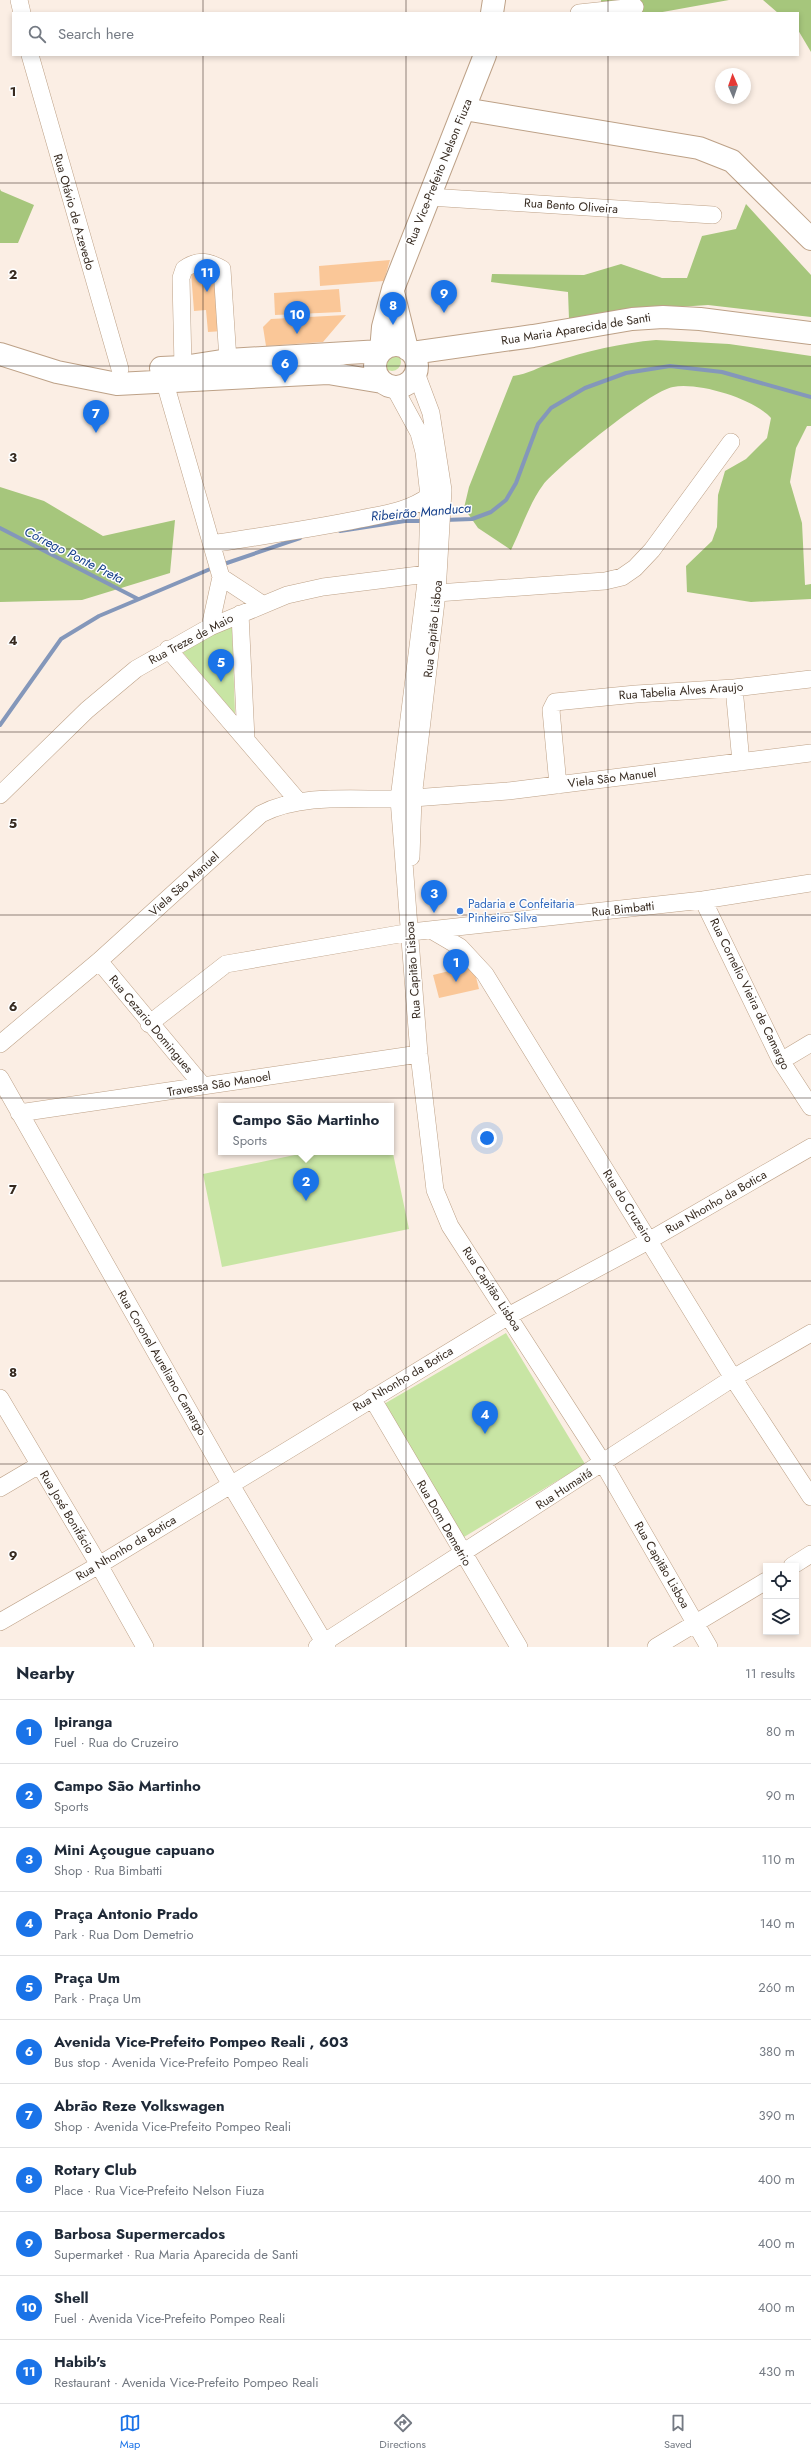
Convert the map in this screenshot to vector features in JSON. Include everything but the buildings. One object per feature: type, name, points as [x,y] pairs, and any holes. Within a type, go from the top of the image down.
[{"type":"main road","points":[[492,12],[494,0]]},
{"type":"main road","name":"Rua Vice-Prefeito Nelson Fiuza","points":[[381,351],[383,327],[393,289],[485,56]]},
{"type":"main road","points":[[464,110],[699,148],[732,161],[811,238]]},
{"type":"main road","points":[[0,354],[86,380],[117,384],[165,383],[328,373],[388,384],[408,384],[413,360],[393,289]]},
{"type":"main road","name":"Rua Maria Aparecida de Santi","points":[[413,360],[534,336],[632,319],[663,317],[700,318],[811,333]]},
{"type":"main road","name":"Rua Maria Aparecida de Santi","points":[[413,360],[645,331],[710,333],[811,348]]},
{"type":"main road","points":[[0,339],[91,368],[120,369],[183,367],[228,360],[381,351],[394,346],[413,360]]},
{"type":"main road","points":[[381,351],[375,363],[378,376],[388,384]]},
{"type":"street","points":[[19,0],[22,12]]},
{"type":"street","points":[[590,12],[634,8]]},
{"type":"street","name":"Rua Otávio de Azevedo","points":[[30,56],[120,369]]},
{"type":"street","name":"Rua Bento Oliveira","points":[[429,197],[713,215]]},
{"type":"street","points":[[183,367],[181,278],[184,268],[200,261],[211,262],[222,269],[228,360]]},
{"type":"street","name":"Rua Capitão Lisboa","points":[[413,360],[431,414],[441,465],[443,490],[433,506]]},
{"type":"street","points":[[165,383],[221,575],[210,627]]},
{"type":"street","name":"Rua Capitão Lisboa","points":[[388,384],[419,433],[433,506],[437,593],[406,799]]},
{"type":"street","points":[[437,593],[605,581],[622,577],[635,568],[652,550],[731,442]]},
{"type":"street","points":[[214,550],[403,510],[421,502],[433,506]]},
{"type":"street","name":"Rua Capitão Lisboa","points":[[434,541],[427,574],[406,799],[407,887],[420,1054],[435,1190],[450,1226],[510,1315],[603,1463],[709,1647]]},
{"type":"street","name":"Rua Treze de Maio","points":[[1,790],[87,710],[136,669],[168,649],[210,627],[262,604],[287,595],[323,587],[427,574]]},
{"type":"street","points":[[221,575],[262,604]]},
{"type":"street","points":[[240,614],[246,740]]},
{"type":"street","points":[[168,649],[299,802]]},
{"type":"street","name":"Rua Tabelia Alves Araujo","points":[[558,785],[552,705],[561,701],[734,688],[811,678]]},
{"type":"street","points":[[734,688],[741,762]]},
{"type":"street","name":"Viela São Manuel","points":[[0,1044],[99,961],[262,814],[276,807],[299,802],[406,799],[558,785],[811,753]]},
{"type":"street","name":"Rua Bimbatti","points":[[149,1024],[226,964],[411,932],[703,900],[811,883]]},
{"type":"street","name":"Rua Cornelio Vieira de Camargo","points":[[703,900],[781,1061],[811,1107]]},
{"type":"street","name":"Rua do Cruzeiro","points":[[430,930],[460,947],[485,974],[650,1240],[733,1378],[811,1497]]},
{"type":"street","name":"Rua Cezario Domingues","points":[[99,961],[149,1024],[203,1086]]},
{"type":"street","points":[[781,1061],[811,1043]]},
{"type":"street","name":"Travessa São Manoel","points":[[19,1113],[420,1054]]},
{"type":"street","name":"Rua Coronel Aureliano Camargo","points":[[0,1078],[323,1646]]},
{"type":"street","name":"Rua Nhonho da Botica","points":[[0,1622],[99,1565],[510,1315],[650,1240],[811,1147]]},
{"type":"street","name":"Rua Humaitá","points":[[323,1646],[733,1378],[811,1333]]},
{"type":"street","name":"Rua José Bonifácio","points":[[0,1398],[99,1565],[145,1647]]},
{"type":"street","name":"Rua Dom Demetrio","points":[[372,1398],[519,1647]]},
{"type":"street","points":[[0,1488],[39,1465]]},
{"type":"street","points":[[797,1563],[811,1554]]},
{"type":"street","points":[[656,1647],[763,1583]]},
{"type":"green space","points":[[601,0],[729,0],[663,12],[602,12]]},
{"type":"green space","points":[[763,0],[811,0],[811,52],[799,32],[799,12],[777,12]]},
{"type":"green space","points":[[0,189],[1,191],[34,205],[18,243],[0,243]]},
{"type":"green space","points":[[746,204],[811,275],[811,317],[708,305],[648,309],[569,319],[568,292],[491,282],[492,274],[584,275],[621,264],[662,278],[687,278],[702,236],[736,229]]},
{"type":"green space","points":[[656,340],[729,344],[811,356],[811,426],[807,426],[796,448],[790,482],[802,523],[805,585],[811,584],[811,599],[751,602],[687,592],[686,566],[712,541],[717,527],[718,495],[725,471],[746,459],[767,438],[771,418],[752,404],[711,390],[684,386],[673,387],[662,391],[626,414],[585,446],[552,475],[543,485],[530,507],[511,550],[478,528],[464,508],[469,487],[513,376],[524,374],[579,354],[617,345]]},
{"type":"green space","points":[[392,353],[398,356],[401,362],[398,368],[392,371],[386,368],[383,362],[386,356]]},
{"type":"green space","points":[[0,487],[44,501],[103,536],[175,520],[170,573],[82,600],[0,602]]},
{"type":"green space","points":[[232,625],[235,714],[180,649]]},
{"type":"green space","points":[[295,1155],[393,1155],[409,1229],[222,1267],[203,1174]]},
{"type":"green space","points":[[506,1333],[585,1464],[464,1537],[384,1404]]},
{"type":"waterway","name":"Ribeirão Manduca","points":[[445,520],[472,519],[491,512],[506,500],[516,483],[538,424],[551,408],[585,388],[626,373],[670,366],[722,372],[811,397]]},
{"type":"waterway","name":"Ribeirão Manduca","points":[[340,531],[405,521],[424,521]]},
{"type":"waterway","name":"Córrego Ponte Preta","points":[[0,528],[138,599]]},
{"type":"waterway","name":"Ribeirão Manduca","points":[[221,565],[300,538]]},
{"type":"waterway","name":"Ribeirão Manduca","points":[[0,725],[61,639],[99,616],[215,567]]},
{"type":"place","name":"Habib's","points":[[207,292]]},
{"type":"place","name":"Barbosa Supermercados","points":[[444,313]]},
{"type":"place","name":"Rotary Club","points":[[393,325]]},
{"type":"place","name":"Shell","points":[[297,334]]},
{"type":"place","name":"Avenida Vice-Prefeito Pompeo Reali , 603","points":[[285,383]]},
{"type":"place","name":"Abrão Reze Volkswagen","points":[[96,433]]},
{"type":"place","name":"Praça Um","points":[[221,682]]},
{"type":"place","name":"Padaria e Confeitaria Pinheiro Silva","points":[[460,911]]},
{"type":"place","name":"Mini Açougue capuano","points":[[434,913]]},
{"type":"place","name":"Ipiranga","points":[[456,982]]},
{"type":"place","name":"Campo São Martinho","points":[[306,1201]]},
{"type":"place","name":"Praça Antonio Prado","points":[[485,1434]]}]
